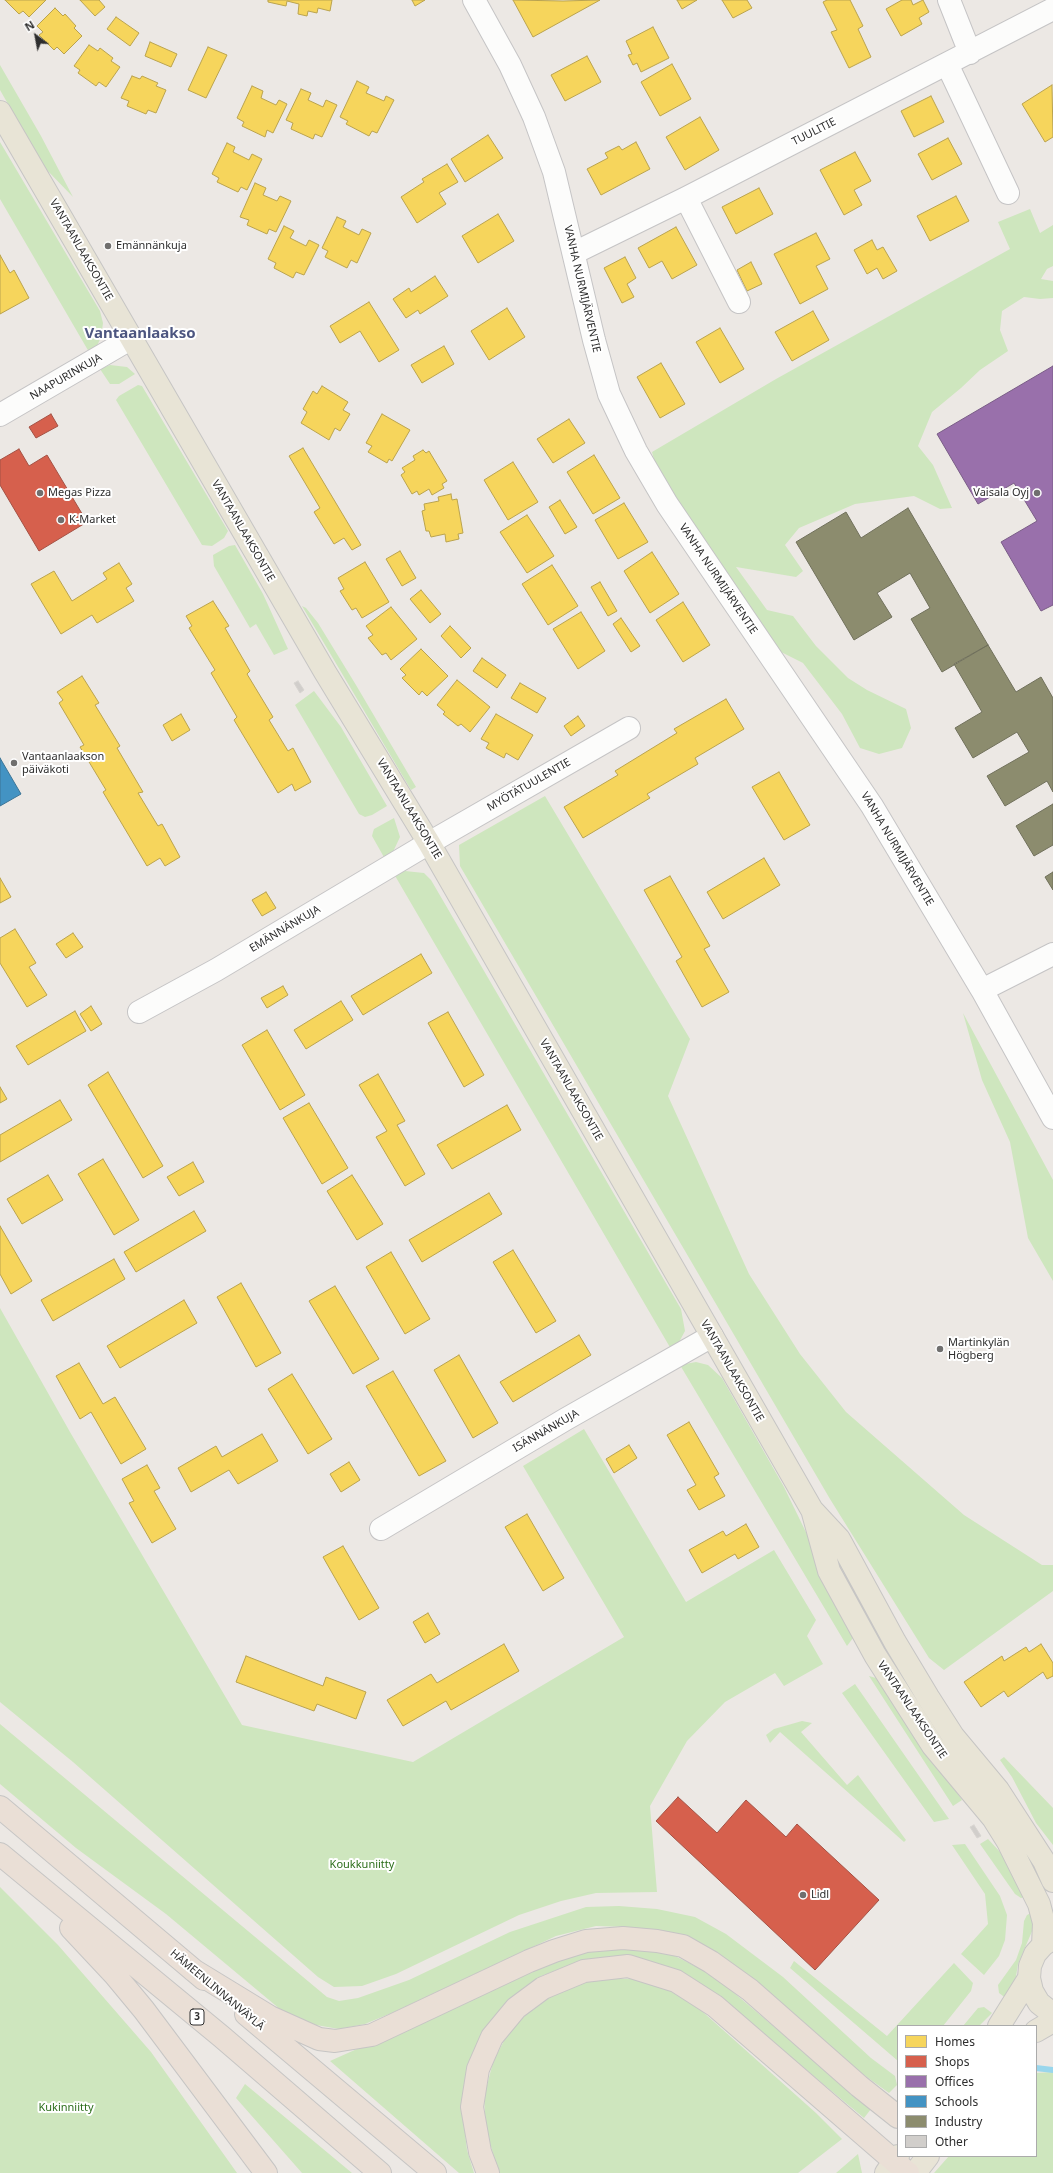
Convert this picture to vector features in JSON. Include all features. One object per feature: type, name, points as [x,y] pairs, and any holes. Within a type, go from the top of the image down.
[{"type":"highway","name":"HÄMEENLINNANVÄYLÄ","points":[[0,1807],[435,2173]]},
{"type":"highway","points":[[6,1859],[115,1975],[144,2010],[266,2173]]},
{"type":"highway","name":"3","points":[[6,1859],[222,2037],[380,2173]]},
{"type":"highway","points":[[193,1970],[270,2017],[319,2039],[335,2041],[372,2034],[529,1961],[586,1941],[623,1938],[658,1941],[683,1946],[711,1962],[750,1990],[859,2086],[897,2116]]},
{"type":"highway","points":[[488,2173],[480,2152],[472,2107],[478,2069],[492,2037],[516,2008],[543,1988],[584,1971],[628,1966],[676,1980],[715,2006],[897,2166]]},
{"type":"main road","name":"VANTAANLAAKSONTIE","points":[[0,112],[326,672],[429,843],[812,1510],[840,1539],[895,1642],[928,1697],[953,1736],[998,1790],[1044,1861],[1053,1882]]},
{"type":"main road","name":"VANTAANLAAKSONTIE","points":[[812,1510],[829,1571],[875,1655],[933,1746],[993,1818],[1008,1842],[1039,1904],[1048,1942]]},
{"type":"main road","points":[[1048,1942],[1035,1954],[1030,1966],[1029,1978],[1032,1991],[1039,2003],[1053,2014]]},
{"type":"main road","points":[[999,2025],[1029,1978]]},
{"type":"main road","points":[[1037,2030],[1053,2021]]},
{"type":"main road","points":[[915,2173],[927,2157]]},
{"type":"street","name":"VANHA NURMIJÄRVENTIE","points":[[474,0],[510,65],[534,118],[554,172],[594,340],[610,394],[636,451],[667,504],[872,806],[982,990],[1053,1118]]},
{"type":"street","points":[[949,0],[970,53]]},
{"type":"street","name":"TUULITIE","points":[[574,253],[686,198],[1053,9]]},
{"type":"street","points":[[947,64],[1008,192]]},
{"type":"street","points":[[686,198],[738,302]]},
{"type":"street","name":"NAAPURINKUJA","points":[[0,414],[132,338]]},
{"type":"street","name":"MYÖTÄTUULENTIE","points":[[429,843],[629,728]]},
{"type":"street","name":"EMÄNNÄNKUJA","points":[[139,1012],[216,970],[429,843]]},
{"type":"street","points":[[982,990],[1053,954]]},
{"type":"street","name":"ISÄNNÄNKUJA","points":[[381,1529],[566,1419],[712,1336]]},
{"type":"green space","points":[[0,65],[41,136],[73,197],[44,167],[0,90]]},
{"type":"green space","points":[[0,142],[100,311],[103,323],[101,337],[97,346],[89,352],[0,199]]},
{"type":"green space","points":[[1030,209],[1040,233],[1053,225],[1053,266],[1047,269],[1041,279],[1053,281],[1053,298],[1040,299],[1024,297],[1002,311],[1000,330],[1008,351],[980,370],[932,412],[918,446],[933,465],[952,508],[940,509],[914,496],[855,504],[799,528],[785,545],[803,571],[796,577],[736,567],[767,610],[793,616],[816,646],[848,678],[867,690],[906,709],[911,728],[902,748],[879,754],[860,748],[842,714],[803,663],[779,651],[763,631],[656,467],[652,452],[776,379],[1010,249],[998,222]]},
{"type":"green space","points":[[110,365],[127,367],[135,374],[119,384],[110,384],[100,369]]},
{"type":"green space","points":[[138,385],[142,386],[228,531],[224,538],[212,546],[202,545],[116,400],[119,396]]},
{"type":"green space","points":[[235,545],[263,594],[288,649],[274,655],[256,624],[250,628],[214,566],[213,555],[229,546]]},
{"type":"green space","points":[[302,606],[306,608],[318,623],[416,787],[411,790]]},
{"type":"green space","points":[[314,691],[341,727],[387,806],[372,815],[365,817],[359,814],[295,705]]},
{"type":"green space","points":[[545,796],[690,1039],[668,1096],[749,1274],[800,1354],[846,1412],[964,1515],[1042,1565],[1053,1565],[1053,1591],[944,1670],[929,1658],[830,1499],[460,866],[459,845]]},
{"type":"green space","points":[[394,818],[400,837],[392,854],[385,859],[372,836],[374,829]]},
{"type":"green space","points":[[405,871],[424,873],[431,880],[681,1309],[685,1331],[678,1344],[671,1349],[394,874]]},
{"type":"green space","points":[[963,1013],[1053,1180],[1053,1281],[1028,1238],[1010,1142],[982,1080]]},
{"type":"green space","name":"Koukkuniitty","points":[[0,1308],[70,1432],[242,1725],[413,1762],[624,1637],[523,1466],[584,1429],[686,1602],[774,1550],[816,1620],[807,1636],[823,1664],[784,1686],[775,1673],[725,1702],[687,1741],[650,1806],[657,1892],[596,1893],[561,1901],[519,1915],[396,1974],[362,1986],[334,1987],[318,1977],[73,1762],[0,1702]]},
{"type":"green space","points":[[696,1362],[708,1365],[722,1378],[784,1487],[851,1625],[853,1638],[847,1646],[680,1365]]},
{"type":"green space","points":[[869,1676],[876,1678],[895,1700],[962,1800],[953,1806]]},
{"type":"green space","points":[[855,1684],[949,1819],[934,1822],[842,1693]]},
{"type":"green space","points":[[802,1721],[812,1723],[801,1732],[847,1785],[858,1775],[906,1840],[904,1842],[780,1732],[770,1743],[766,1735],[774,1729]]},
{"type":"green space","points":[[0,1724],[327,1997],[339,2001],[358,1998],[409,1980],[510,1932],[586,1907],[619,1906],[657,1909],[695,1917],[726,1934],[783,1977],[871,2058],[895,2076],[897,2085],[889,2093],[860,2072],[756,1984],[660,1931],[627,1927],[596,1926],[556,1936],[394,2012],[365,2024],[339,2029],[316,2025],[287,2015],[166,1914],[76,1848],[0,1784]]},
{"type":"green space","points":[[1004,1757],[1053,1808],[1053,1845],[1036,1823],[1012,1777],[1000,1760]]},
{"type":"green space","points":[[988,1839],[1014,1867],[1025,1897],[1021,1898],[1015,1894],[980,1844]]},
{"type":"green space","points":[[965,1844],[1000,1896],[1007,1915],[1005,1940],[999,1956],[984,1975],[961,1954],[988,1924],[985,1894],[952,1845]]},
{"type":"green space","name":"Kukinniitty","points":[[0,1887],[58,1945],[151,2052],[237,2173],[0,2173]]},
{"type":"green space","points":[[1033,1912],[1033,1929],[1018,1964],[1014,1989],[1007,1999],[999,1993],[998,1985],[1016,1960],[1022,1943],[1024,1921],[1027,1915]]},
{"type":"green space","points":[[627,1946],[673,1955],[713,1975],[871,2109],[864,2118],[727,2004],[591,1960],[565,1967],[541,1976],[502,2008],[484,2030],[472,2055],[465,2087],[463,2115],[467,2150],[474,2173],[459,2173],[330,2061],[574,1952]]},
{"type":"green space","points":[[794,1961],[887,2036],[897,2025],[897,2060],[790,1968]]},
{"type":"green space","points":[[954,1963],[973,1983],[971,1991],[944,2025],[897,2025]]},
{"type":"green space","points":[[596,1978],[637,1979],[667,1989],[694,2004],[816,2113],[842,2139],[798,2173],[499,2173],[486,2130],[484,2097],[493,2062],[509,2031],[535,2006],[567,1986]]},
{"type":"green space","points":[[984,2007],[992,2013],[980,2025],[964,2025],[978,2008]]},
{"type":"green space","points":[[1053,2072],[1053,2173],[934,2173],[948,2157],[1037,2157],[1037,2073]]},
{"type":"green space","points":[[245,2084],[352,2173],[302,2173],[236,2098]]},
{"type":"green space","points":[[858,2154],[862,2173],[836,2173]]},
{"type":"building: Homes","points":[[5,0],[46,0],[29,17],[23,11],[19,14]]},
{"type":"building: Homes","points":[[80,0],[99,0],[105,7],[95,16]]},
{"type":"building: Homes","points":[[268,0],[332,0],[330,11],[318,8],[317,13],[308,11],[307,16],[298,14],[299,4],[287,1],[286,6],[268,2]]},
{"type":"building: Homes","points":[[412,0],[425,0],[415,6]]},
{"type":"building: Homes","points":[[513,0],[563,1],[600,0],[533,37]]},
{"type":"building: Homes","points":[[677,0],[697,0],[682,9]]},
{"type":"building: Homes","points":[[722,0],[747,0],[752,8],[733,18]]},
{"type":"building: Homes","points":[[827,0],[850,0],[863,26],[858,29],[871,57],[849,68],[831,32],[837,30],[823,2]]},
{"type":"building: Homes","points":[[902,0],[911,0],[913,5],[923,0],[929,12],[919,18],[922,24],[901,36],[886,9]]},
{"type":"building: Homes","points":[[55,8],[63,16],[65,14],[76,26],[74,28],[82,36],[64,54],[57,47],[54,50],[39,35],[43,32],[37,26]]},
{"type":"building: Homes","points":[[116,17],[139,33],[130,46],[107,29]]},
{"type":"building: Homes","points":[[653,27],[669,58],[641,72],[637,63],[633,65],[628,55],[632,54],[626,41]]},
{"type":"building: Homes","points":[[150,42],[177,54],[171,67],[145,56]]},
{"type":"building: Homes","points":[[89,45],[98,51],[100,48],[113,58],[111,61],[120,67],[106,87],[99,82],[96,86],[78,73],[80,70],[74,66]]},
{"type":"building: Homes","points":[[208,47],[227,55],[206,98],[188,90]]},
{"type":"building: Homes","points":[[587,56],[601,82],[565,101],[551,75]]},
{"type":"building: Homes","points":[[672,64],[691,99],[660,116],[641,82]]},
{"type":"building: Homes","points":[[132,76],[140,79],[142,76],[158,83],[156,86],[166,90],[156,113],[148,110],[146,114],[127,106],[129,101],[121,98]]},
{"type":"building: Homes","points":[[357,81],[369,87],[366,93],[384,101],[386,96],[394,100],[377,133],[372,131],[369,136],[346,124],[348,121],[340,117]]},
{"type":"building: Homes","points":[[1052,85],[1053,137],[1045,142],[1022,104]]},
{"type":"building: Homes","points":[[252,86],[263,91],[261,98],[276,105],[279,100],[287,104],[273,133],[267,130],[265,137],[242,126],[244,122],[237,118]]},
{"type":"building: Homes","points":[[301,89],[311,93],[308,100],[323,107],[326,100],[337,105],[322,137],[315,134],[313,139],[291,129],[293,123],[286,120]]},
{"type":"building: Homes","points":[[931,96],[944,122],[914,137],[901,111]]},
{"type":"building: Homes","points":[[700,117],[719,150],[685,170],[666,137]]},
{"type":"building: Homes","points":[[488,135],[503,158],[465,182],[451,159]]},
{"type":"building: Homes","points":[[948,138],[962,164],[932,180],[918,154]]},
{"type":"building: Homes","points":[[636,142],[650,169],[601,195],[587,169],[608,158],[605,153],[619,146],[622,150]]},
{"type":"building: Homes","points":[[227,143],[235,147],[233,152],[249,160],[252,154],[262,159],[247,190],[241,187],[238,192],[217,182],[219,178],[212,174]]},
{"type":"building: Homes","points":[[855,152],[871,181],[854,190],[862,205],[844,215],[820,170]]},
{"type":"building: Homes","points":[[447,164],[458,182],[439,193],[446,204],[417,223],[401,197],[424,182],[422,179]]},
{"type":"building: Homes","points":[[255,183],[266,188],[263,195],[277,201],[280,196],[291,201],[276,232],[269,229],[267,234],[247,225],[249,220],[240,217]]},
{"type":"building: Homes","points":[[759,188],[773,214],[736,234],[722,207]]},
{"type":"building: Homes","points":[[956,196],[969,221],[930,241],[917,216]]},
{"type":"building: Homes","points":[[498,214],[514,241],[478,263],[462,236]]},
{"type":"building: Homes","points":[[337,217],[346,221],[343,227],[359,235],[362,229],[371,233],[357,263],[351,260],[347,268],[325,257],[328,251],[322,248]]},
{"type":"building: Homes","points":[[284,226],[294,231],[290,238],[306,246],[309,240],[319,245],[304,275],[296,272],[293,278],[274,268],[276,263],[268,259]]},
{"type":"building: Homes","points":[[676,227],[697,265],[672,279],[662,261],[649,268],[638,248]]},
{"type":"building: Homes","points":[[816,233],[830,259],[816,266],[828,289],[800,304],[774,254]]},
{"type":"building: Homes","points":[[872,240],[877,250],[883,247],[897,271],[883,279],[877,268],[867,274],[854,250]]},
{"type":"building: Homes","points":[[0,255],[10,273],[14,270],[29,298],[0,314]]},
{"type":"building: Homes","points":[[625,257],[636,278],[627,284],[634,297],[622,303],[604,268]]},
{"type":"building: Homes","points":[[751,262],[762,284],[747,291],[737,270]]},
{"type":"building: Homes","points":[[435,276],[448,296],[420,314],[418,310],[406,318],[393,299],[409,288],[411,292]]},
{"type":"building: Homes","points":[[369,302],[399,350],[379,362],[360,331],[340,343],[330,326]]},
{"type":"building: Homes","points":[[507,308],[525,337],[489,360],[471,331]]},
{"type":"building: Homes","points":[[813,311],[829,340],[792,361],[775,332]]},
{"type":"building: Homes","points":[[720,328],[744,369],[720,383],[696,342]]},
{"type":"building: Homes","points":[[444,346],[454,364],[422,383],[411,365]]},
{"type":"building: Homes","points":[[661,363],[685,404],[660,418],[637,377]]},
{"type":"building: Homes","points":[[322,386],[348,402],[343,410],[350,414],[340,431],[335,428],[329,440],[301,423],[307,412],[303,409],[313,391],[317,394]]},
{"type":"building: Homes","points":[[382,414],[410,430],[392,461],[389,459],[387,463],[368,452],[372,446],[366,443]]},
{"type":"building: Homes","points":[[569,419],[585,443],[553,463],[537,439]]},
{"type":"building: Homes","points":[[303,448],[361,545],[352,550],[344,538],[334,544],[314,512],[320,508],[289,456]]},
{"type":"building: Homes","points":[[423,450],[426,453],[429,451],[447,481],[442,484],[444,488],[432,495],[429,489],[419,495],[417,491],[412,494],[401,475],[405,472],[402,468],[415,460],[413,456]]},
{"type":"building: Homes","points":[[594,455],[620,498],[593,514],[567,472]]},
{"type":"building: Homes","points":[[513,462],[538,502],[508,520],[484,480]]},
{"type":"building: Homes","points":[[451,494],[452,500],[457,499],[463,533],[458,534],[459,539],[446,542],[445,534],[431,537],[429,531],[426,531],[422,511],[425,510],[424,504],[439,501],[438,497]]},
{"type":"building: Homes","points":[[560,500],[577,527],[565,534],[549,507]]},
{"type":"building: Homes","points":[[624,503],[648,542],[618,559],[595,520]]},
{"type":"building: Homes","points":[[527,515],[554,556],[527,573],[500,532]]},
{"type":"building: Homes","points":[[400,551],[416,578],[402,586],[386,559]]},
{"type":"building: Homes","points":[[652,552],[679,594],[650,613],[624,571]]},
{"type":"building: Homes","points":[[365,562],[389,602],[362,618],[356,608],[352,610],[340,591],[344,589],[338,578]]},
{"type":"building: Homes","points":[[119,563],[132,584],[126,588],[134,601],[97,623],[92,615],[61,634],[31,584],[54,571],[72,601],[107,579],[103,573]]},
{"type":"building: Homes","points":[[552,565],[578,606],[548,625],[522,584]]},
{"type":"building: Homes","points":[[600,582],[617,611],[608,616],[591,587]]},
{"type":"building: Homes","points":[[421,590],[441,614],[430,623],[410,599]]},
{"type":"building: Homes","points":[[213,601],[229,626],[225,628],[250,671],[247,674],[273,717],[269,720],[288,751],[293,748],[311,782],[295,791],[292,784],[278,793],[234,720],[237,717],[211,673],[215,670],[189,628],[192,626],[186,616]]},
{"type":"building: Homes","points":[[683,602],[710,645],[683,662],[656,620]]},
{"type":"building: Homes","points":[[391,607],[417,639],[391,660],[386,653],[382,655],[368,638],[373,635],[366,626]]},
{"type":"building: Homes","points":[[581,612],[605,651],[578,669],[553,629]]},
{"type":"building: Homes","points":[[621,618],[640,646],[631,652],[613,624]]},
{"type":"building: Homes","points":[[450,626],[471,648],[461,658],[441,636]]},
{"type":"building: Homes","points":[[421,649],[448,676],[427,696],[422,691],[419,695],[402,678],[406,675],[400,669]]},
{"type":"building: Homes","points":[[482,658],[506,675],[497,688],[473,671]]},
{"type":"building: Homes","points":[[82,676],[99,703],[95,705],[120,746],[117,748],[143,792],[138,793],[158,826],[162,824],[180,857],[165,866],[160,858],[147,866],[103,792],[106,790],[80,747],[84,745],[59,703],[63,700],[57,692]]},
{"type":"building: Homes","points":[[457,680],[490,707],[470,732],[461,724],[458,726],[443,714],[445,712],[437,705]]},
{"type":"building: Homes","points":[[520,683],[546,698],[537,713],[511,698]]},
{"type":"building: Homes","points":[[726,699],[744,729],[695,758],[698,764],[647,794],[650,798],[583,838],[564,807],[618,775],[615,771],[677,733],[674,729]]},
{"type":"building: Homes","points":[[181,714],[190,730],[172,741],[163,725]]},
{"type":"building: Homes","points":[[496,714],[533,735],[518,760],[506,753],[504,758],[486,748],[489,743],[481,739]]},
{"type":"building: Homes","points":[[578,716],[585,726],[571,736],[564,726]]},
{"type":"building: Homes","points":[[779,772],[810,825],[784,840],[752,787]]},
{"type":"building: Homes","points":[[764,858],[780,885],[723,919],[707,892]]},
{"type":"building: Homes","points":[[670,876],[710,946],[704,949],[729,992],[702,1007],[676,961],[682,957],[644,890]]},
{"type":"building: Homes","points":[[0,878],[11,897],[0,903]]},
{"type":"building: Homes","points":[[266,892],[276,908],[262,916],[252,900]]},
{"type":"building: Homes","points":[[15,929],[36,963],[29,967],[47,995],[27,1007],[0,963],[0,938]]},
{"type":"building: Homes","points":[[73,933],[83,947],[66,958],[56,944]]},
{"type":"building: Homes","points":[[421,954],[432,973],[363,1015],[351,996]]},
{"type":"building: Homes","points":[[283,986],[288,995],[267,1008],[261,998]]},
{"type":"building: Homes","points":[[341,1001],[353,1020],[306,1049],[294,1030]]},
{"type":"building: Homes","points":[[91,1006],[102,1024],[91,1031],[80,1014]]},
{"type":"building: Homes","points":[[75,1011],[86,1031],[28,1065],[16,1046]]},
{"type":"building: Homes","points":[[448,1012],[484,1075],[464,1087],[428,1023]]},
{"type":"building: Homes","points":[[267,1030],[305,1095],[280,1110],[242,1045]]},
{"type":"building: Homes","points":[[108,1072],[163,1166],[143,1178],[88,1085]]},
{"type":"building: Homes","points":[[378,1074],[405,1121],[397,1125],[425,1174],[405,1186],[376,1137],[387,1131],[359,1085]]},
{"type":"building: Homes","points":[[0,1087],[7,1099],[0,1103]]},
{"type":"building: Homes","points":[[60,1100],[72,1120],[0,1162],[0,1135]]},
{"type":"building: Homes","points":[[309,1103],[348,1168],[322,1184],[283,1118]]},
{"type":"building: Homes","points":[[507,1105],[521,1130],[452,1169],[437,1145]]},
{"type":"building: Homes","points":[[103,1159],[139,1220],[114,1235],[78,1174]]},
{"type":"building: Homes","points":[[193,1162],[204,1182],[179,1196],[167,1177]]},
{"type":"building: Homes","points":[[48,1175],[63,1200],[22,1224],[7,1199]]},
{"type":"building: Homes","points":[[352,1175],[383,1224],[357,1240],[327,1191]]},
{"type":"building: Homes","points":[[489,1193],[502,1214],[422,1262],[409,1240]]},
{"type":"building: Homes","points":[[194,1211],[206,1231],[136,1272],[124,1252]]},
{"type":"building: Homes","points":[[0,1226],[32,1281],[11,1294],[0,1274]]},
{"type":"building: Homes","points":[[513,1250],[556,1321],[536,1333],[493,1262]]},
{"type":"building: Homes","points":[[391,1252],[430,1319],[405,1334],[366,1267]]},
{"type":"building: Homes","points":[[114,1259],[125,1279],[53,1321],[41,1300]]},
{"type":"building: Homes","points":[[241,1283],[281,1353],[256,1367],[217,1297]]},
{"type":"building: Homes","points":[[335,1286],[379,1359],[353,1374],[309,1301]]},
{"type":"building: Homes","points":[[184,1300],[197,1323],[120,1368],[107,1346]]},
{"type":"building: Homes","points":[[579,1335],[591,1355],[513,1402],[500,1382]]},
{"type":"building: Homes","points":[[459,1355],[498,1423],[473,1438],[434,1370]]},
{"type":"building: Homes","points":[[79,1363],[103,1404],[115,1397],[146,1449],[121,1464],[91,1412],[80,1419],[56,1376]]},
{"type":"building: Homes","points":[[393,1371],[446,1461],[419,1476],[366,1386]]},
{"type":"building: Homes","points":[[292,1374],[332,1439],[308,1454],[268,1389]]},
{"type":"building: Homes","points":[[689,1422],[719,1474],[714,1477],[725,1496],[699,1510],[687,1490],[696,1485],[667,1435]]},
{"type":"building: Homes","points":[[262,1434],[278,1461],[238,1484],[229,1470],[191,1492],[178,1468],[216,1446],[222,1457]]},
{"type":"building: Homes","points":[[629,1445],[637,1458],[614,1473],[606,1459]]},
{"type":"building: Homes","points":[[349,1462],[360,1480],[341,1492],[330,1474]]},
{"type":"building: Homes","points":[[147,1465],[160,1488],[154,1491],[176,1529],[152,1543],[129,1503],[134,1501],[122,1479]]},
{"type":"building: Homes","points":[[527,1514],[564,1578],[543,1591],[505,1527]]},
{"type":"building: Homes","points":[[746,1524],[759,1547],[738,1559],[735,1554],[702,1573],[689,1550],[723,1531],[726,1536]]},
{"type":"building: Homes","points":[[343,1546],[379,1608],[359,1620],[323,1557]]},
{"type":"building: Homes","points":[[428,1613],[440,1634],[425,1643],[413,1622]]},
{"type":"building: Homes","points":[[504,1644],[519,1671],[451,1710],[446,1701],[403,1726],[387,1700],[431,1674],[437,1683]]},
{"type":"building: Homes","points":[[1041,1644],[1053,1663],[1053,1676],[1047,1679],[1043,1672],[1008,1697],[1004,1691],[981,1707],[964,1682],[1002,1656],[1004,1661],[1026,1647],[1029,1652]]},
{"type":"building: Homes","points":[[246,1656],[323,1686],[326,1677],[366,1692],[356,1719],[317,1704],[314,1711],[236,1682]]},
{"type":"building: Shops","points":[[51,414],[58,426],[36,438],[29,427]]},
{"type":"building: Shops","points":[[19,449],[29,466],[47,455],[87,522],[39,551],[0,485],[0,460]]},
{"type":"building: Shops","points":[[678,1797],[717,1833],[746,1800],[786,1837],[797,1824],[879,1900],[815,1970],[656,1821]]},
{"type":"building: Offices","name":"Vaisala Oyj","points":[[1053,366],[1053,605],[1041,611],[1001,542],[1037,521],[1014,483],[978,504],[937,434]]},
{"type":"building: Schools","points":[[0,758],[21,794],[0,806]]},
{"type":"building: Industry","points":[[908,508],[988,645],[942,672],[911,619],[930,608],[910,573],[877,593],[892,617],[854,640],[796,542],[846,512],[861,538]]},
{"type":"building: Industry","points":[[988,645],[1016,692],[1041,677],[1053,698],[1053,792],[1047,781],[1005,806],[987,776],[1029,752],[1017,732],[973,758],[955,728],[982,712],[954,664]]},
{"type":"building: Industry","points":[[1053,804],[1053,845],[1034,856],[1016,826]]},
{"type":"building: Industry","points":[[1053,872],[1053,890],[1045,877]]},
{"type":"building: Other","points":[[298,681],[304,690],[300,693],[294,683]]},
{"type":"building: Other","points":[[974,1825],[981,1836],[977,1838],[970,1827]]},
{"type":"waterway","points":[[1037,2068],[1053,2070]]},
{"type":"place","name":"Emännänkuja","points":[[108,246]]},
{"type":"place","name":"Megas Pizza","points":[[40,493]]},
{"type":"place","name":"Vaisala Oyj","points":[[1037,493]]},
{"type":"place","name":"K-Market","points":[[61,520]]},
{"type":"place","name":"Vantaanlaakson päiväkoti","points":[[14,763]]},
{"type":"place","name":"Martinkylän Högberg","points":[[940,1349]]},
{"type":"place","name":"Lidl","points":[[803,1895]]},
{"type":"district","name":"Vantaanlaakso","points":[[140,334]]}]
